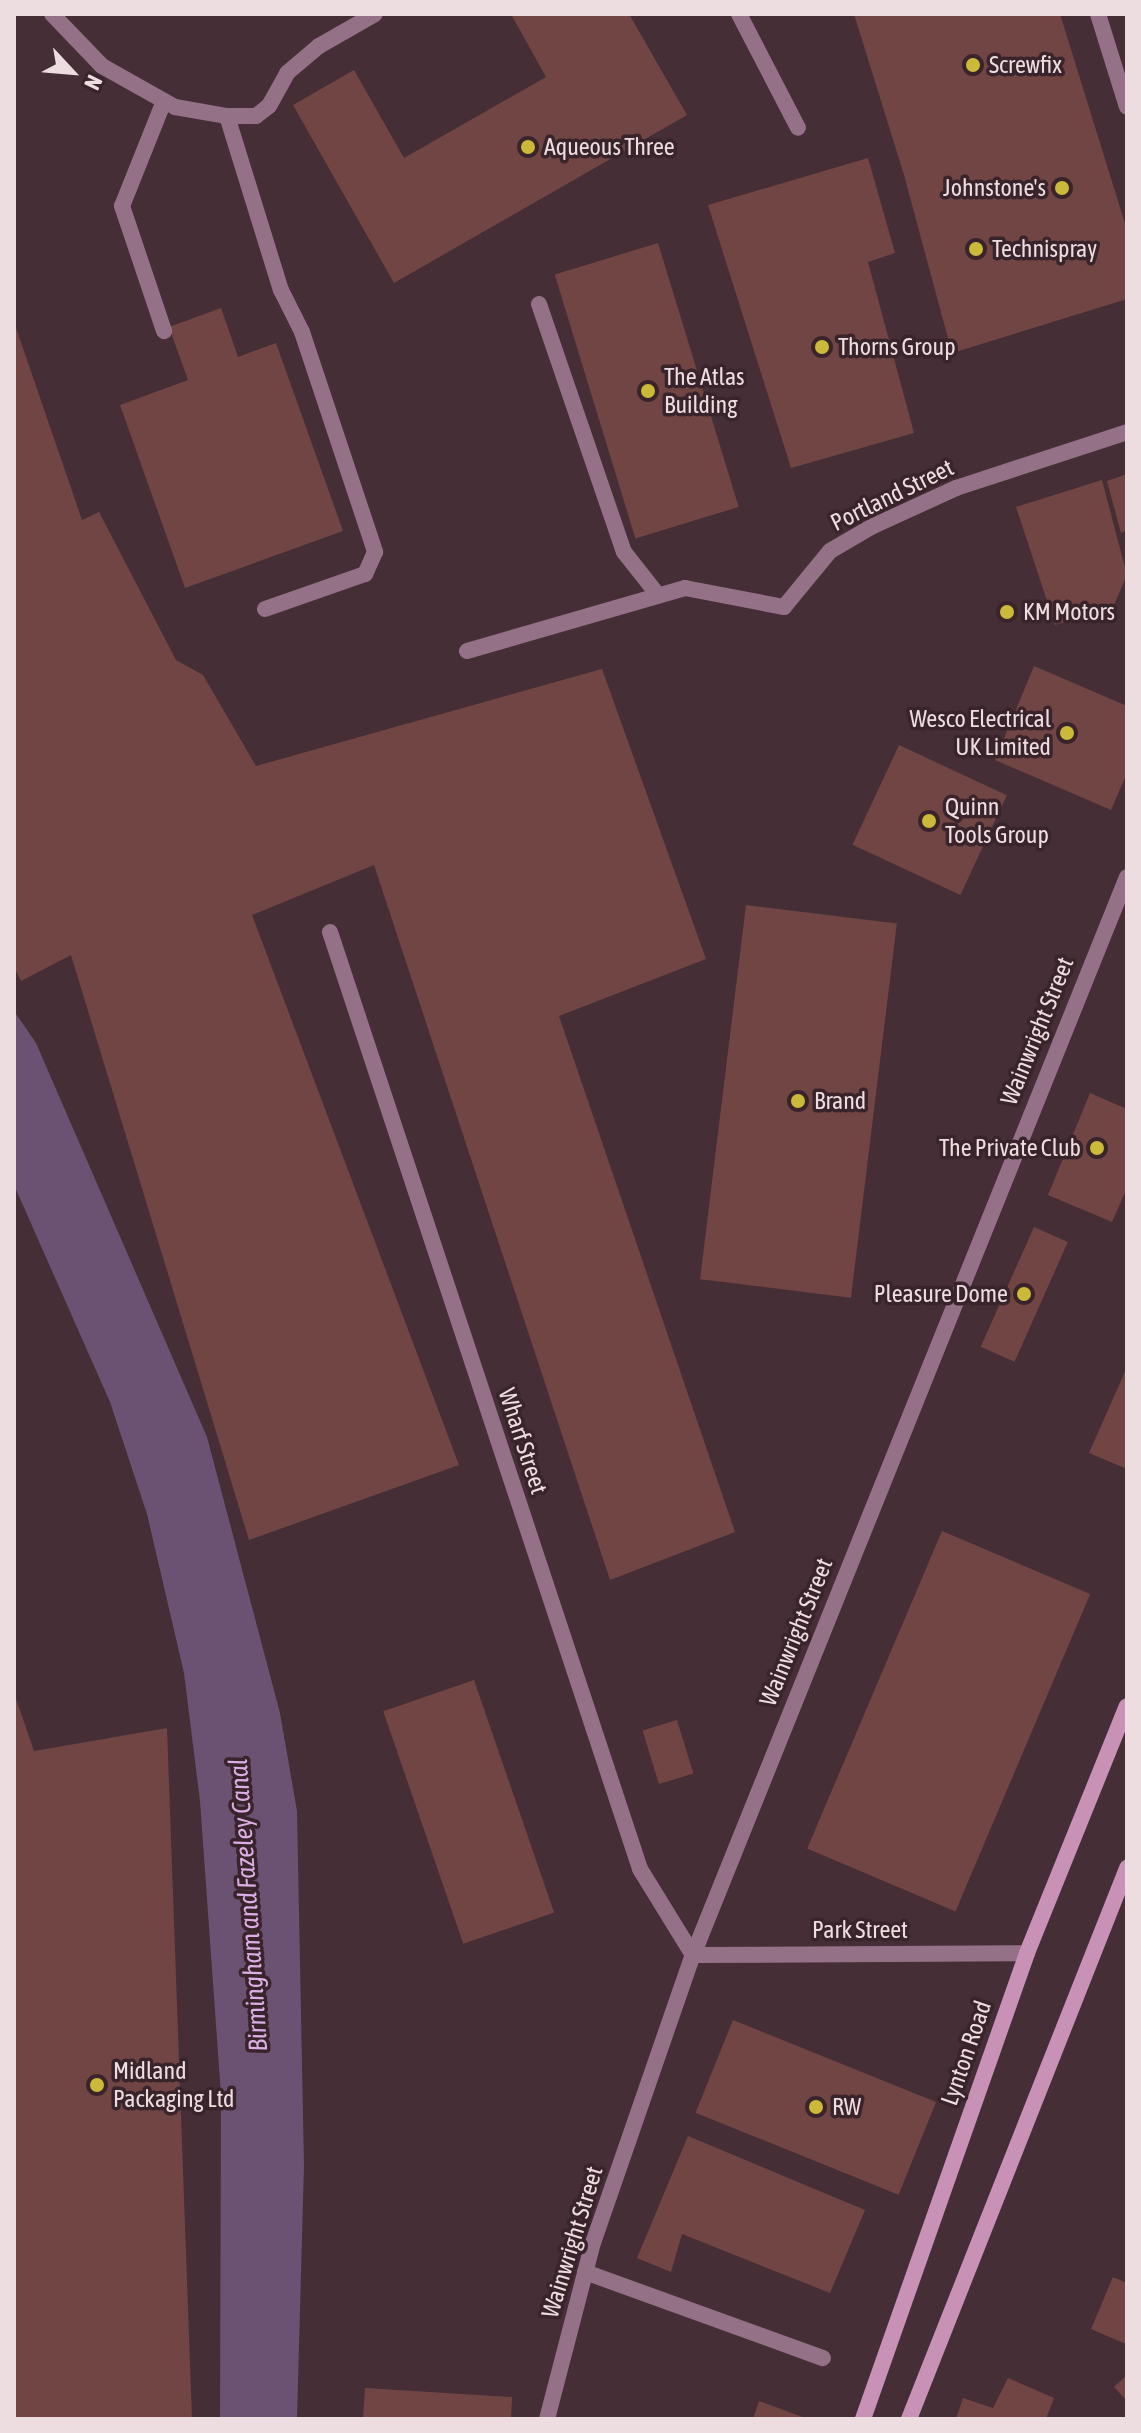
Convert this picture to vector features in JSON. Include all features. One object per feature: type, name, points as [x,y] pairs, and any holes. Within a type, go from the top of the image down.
[{"type":"main road","name":"Lynton Road","points":[[863,2419],[1027,1953],[1127,1706]]},
{"type":"main road","points":[[909,2419],[1127,1868]]},
{"type":"street","points":[[52,14],[102,66],[164,101],[227,116],[256,116],[269,106],[287,73],[319,46],[375,14]]},
{"type":"street","points":[[739,14],[798,128]]},
{"type":"street","points":[[1098,14],[1127,107]]},
{"type":"street","points":[[164,101],[122,206],[164,331]]},
{"type":"street","points":[[227,116],[271,261],[302,332],[375,552],[365,574],[265,609]]},
{"type":"street","points":[[539,304],[624,552],[658,595]]},
{"type":"street","name":"Portland Street","points":[[467,651],[685,588],[784,607],[830,551],[871,527],[956,488],[1127,432]]},
{"type":"street","name":"Wainwright Street","points":[[547,2419],[585,2272],[693,1955],[1127,877]]},
{"type":"street","name":"Wharf Street","points":[[330,932],[640,1869],[693,1955]]},
{"type":"street","name":"Park Street","points":[[693,1955],[1027,1953]]},
{"type":"street","points":[[585,2272],[823,2358]]},
{"type":"water","name":"Birmingham and Fazeley Canal","points":[[14,1011],[36,1043],[207,1437],[280,1713],[297,1811],[304,2165],[297,2419],[220,2419],[221,2095],[200,1801],[184,1673],[147,1514],[110,1402],[14,1185]]},
{"type":"building","name":"Aqueous Three","points":[[511,14],[629,14],[687,115],[394,283],[293,105],[354,70],[404,158],[546,77]]},
{"type":"building","points":[[854,14],[1060,14],[1127,230],[1127,299],[952,353],[904,175]]},
{"type":"building","name":"Thorns Group","points":[[868,158],[895,253],[868,262],[914,433],[791,468],[708,205]]},
{"type":"building","name":"The Atlas Building","points":[[658,243],[739,507],[635,539],[555,275]]},
{"type":"building","points":[[221,308],[238,357],[276,343],[343,531],[185,588],[120,405],[188,380],[169,327]]},
{"type":"building","points":[[14,322],[82,520],[99,512],[176,660],[203,675],[256,766],[602,669],[706,959],[559,1016],[735,1532],[610,1580],[374,865],[252,915],[459,1465],[249,1540],[71,955],[21,981],[14,967]]},
{"type":"building","points":[[1127,474],[1127,530],[1121,533],[1107,481]]},
{"type":"building","points":[[1102,480],[1127,575],[1113,607],[1055,625],[1016,507]]},
{"type":"building","name":"Wesco Electrical UK Limited","points":[[1034,666],[1127,706],[1127,773],[1111,810],[995,760]]},
{"type":"building","name":"Quinn Tools Group","points":[[899,745],[1007,795],[960,895],[853,845]]},
{"type":"building","name":"Brand","points":[[746,905],[897,924],[851,1298],[700,1279]]},
{"type":"building","name":"The Private Club","points":[[1090,1093],[1127,1109],[1127,1188],[1112,1222],[1048,1195]]},
{"type":"building","name":"Pleasure Dome","points":[[1034,1227],[1068,1242],[1015,1362],[981,1347]]},
{"type":"building","points":[[1127,1367],[1127,1469],[1089,1453]]},
{"type":"building","points":[[942,1531],[1090,1594],[955,1911],[807,1849]]},
{"type":"building","points":[[474,1680],[554,1913],[463,1944],[383,1711]]},
{"type":"building","name":"Midland Packaging Ltd","points":[[14,1693],[34,1751],[167,1728],[192,2419],[14,2419]]},
{"type":"building","points":[[677,1720],[693,1774],[659,1784],[643,1731]]},
{"type":"building","name":"RW","points":[[733,2020],[936,2102],[899,2195],[696,2113]]},
{"type":"building","points":[[688,2136],[865,2210],[830,2293],[682,2234],[671,2272],[637,2258]]},
{"type":"building","points":[[1113,2277],[1127,2283],[1126,2344],[1091,2329]]},
{"type":"building","points":[[1127,2375],[1127,2401],[1114,2387]]},
{"type":"building","points":[[1008,2378],[1054,2398],[1046,2419],[956,2419],[963,2398],[993,2408]]},
{"type":"building","points":[[365,2388],[512,2397],[511,2419],[363,2419]]},
{"type":"building","points":[[759,2401],[808,2419],[753,2419]]},
{"type":"place","name":"Screwfix","points":[[973,65]]},
{"type":"place","name":"Aqueous Three","points":[[528,147]]},
{"type":"place","name":"Johnstone's","points":[[1062,188]]},
{"type":"place","name":"Technispray","points":[[976,249]]},
{"type":"place","name":"Thorns Group","points":[[822,347]]},
{"type":"place","name":"The Atlas Building","points":[[648,391]]},
{"type":"place","name":"KM Motors","points":[[1007,612]]},
{"type":"place","name":"Wesco Electrical UK Limited","points":[[1067,733]]},
{"type":"place","name":"Quinn Tools Group","points":[[929,821]]},
{"type":"place","name":"Brand","points":[[798,1101]]},
{"type":"place","name":"The Private Club","points":[[1097,1148]]},
{"type":"place","name":"Pleasure Dome","points":[[1024,1294]]},
{"type":"place","name":"Midland Packaging Ltd","points":[[97,2085]]},
{"type":"place","name":"RW","points":[[816,2107]]}]
